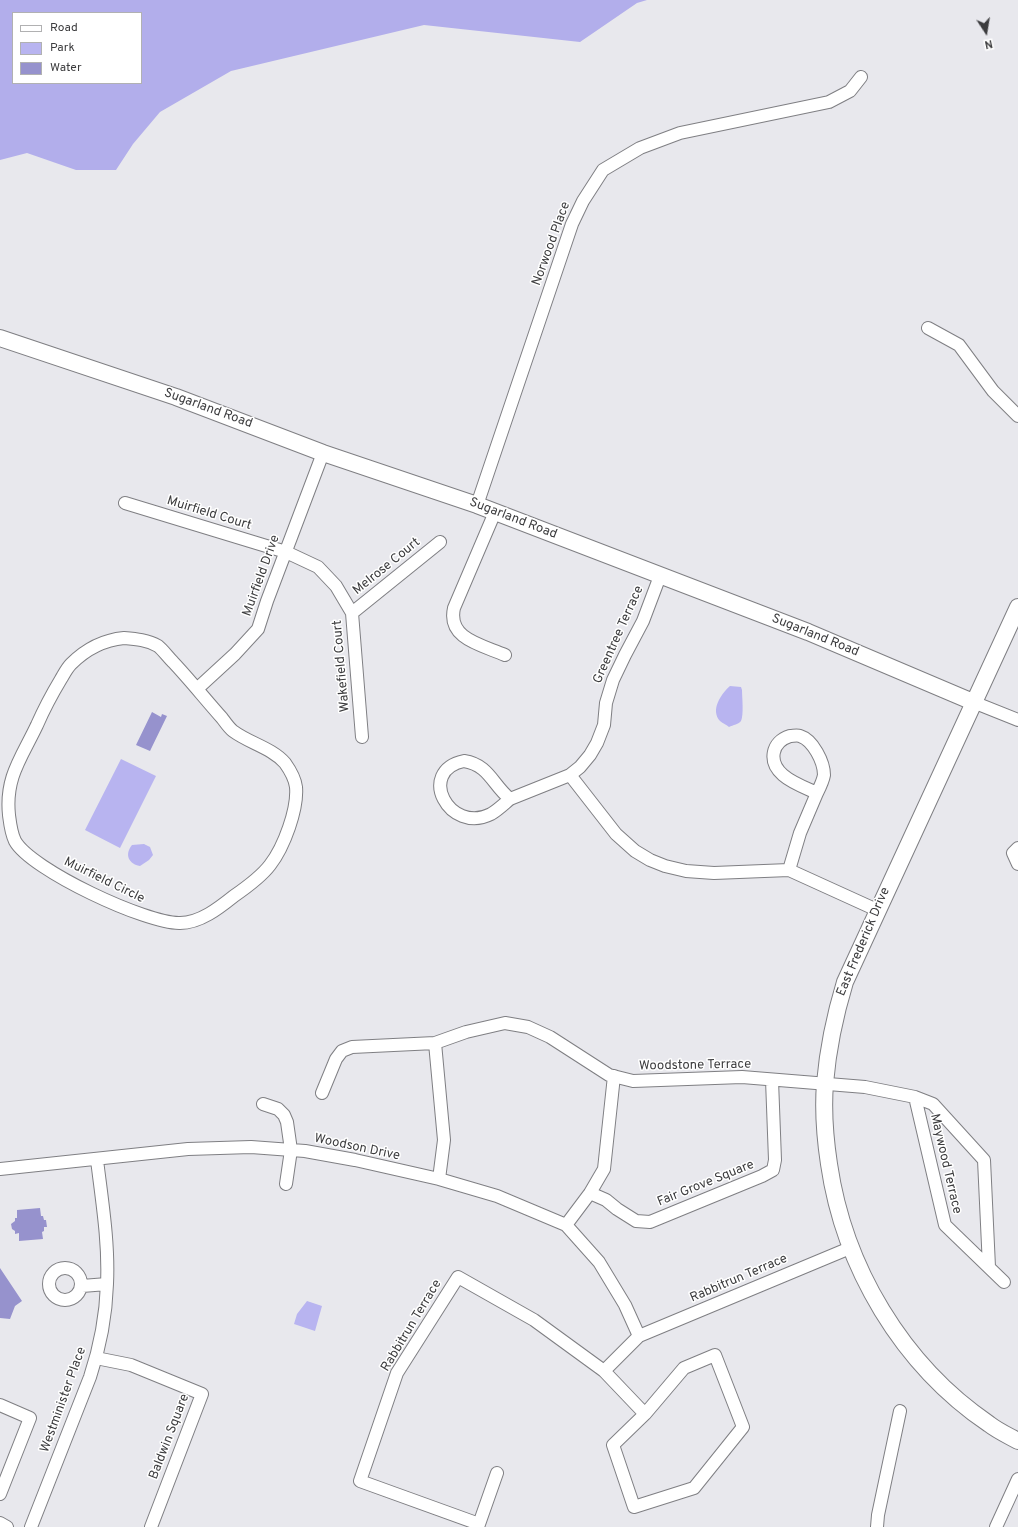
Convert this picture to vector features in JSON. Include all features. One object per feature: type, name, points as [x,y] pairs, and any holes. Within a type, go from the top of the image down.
[{"type":"street","name":"Norwood Place","points":[[477,505],[572,224],[582,201],[603,170],[640,148],[680,132],[829,102],[850,91],[861,77]]},
{"type":"street","points":[[928,328],[959,345],[993,391],[1018,416]]},
{"type":"street","name":"Sugarland Road","points":[[0,338],[176,397],[323,453],[477,505],[808,632],[1018,720]]},
{"type":"street","name":"Muirfield Drive","points":[[198,688],[235,654],[258,629],[267,601],[323,453]]},
{"type":"street","name":"Muirfield Court","points":[[125,503],[286,552]]},
{"type":"street","points":[[495,512],[454,608],[453,615],[457,631],[464,637],[505,655]]},
{"type":"street","name":"Melrose Court","points":[[352,613],[440,542]]},
{"type":"street","name":"Wakefield Court","points":[[286,552],[318,566],[336,586],[352,613],[362,737]]},
{"type":"street","name":"Greentree Terrace","points":[[510,799],[475,762],[457,762],[447,769],[442,777],[440,785],[444,802],[451,810],[466,818],[480,818],[492,814],[510,799],[570,775],[585,761],[597,743],[604,725],[606,703],[613,680],[643,621],[660,576]]},
{"type":"street","name":"East Frederick Drive","points":[[1018,607],[845,982],[833,1028],[825,1083],[825,1126],[830,1172],[837,1207],[850,1248],[879,1306],[897,1333],[933,1376],[958,1400],[989,1424],[1018,1441]]},
{"type":"street","name":"Muirfield Circle","points":[[111,639],[142,639],[158,647],[198,688],[211,706],[233,731],[272,752],[284,762],[292,774],[296,786],[295,804],[289,826],[278,853],[269,866],[247,887],[207,915],[182,923],[171,923],[149,918],[122,908],[49,870],[22,849],[14,840],[10,826],[8,808],[9,793],[14,773],[22,752],[47,701],[69,666],[93,646],[111,639]]},
{"type":"street","points":[[789,870],[800,833],[817,793],[824,776],[824,769],[814,749],[806,740],[799,736],[783,738],[778,742],[773,754],[777,768],[789,779],[817,793]]},
{"type":"street","points":[[570,775],[616,834],[635,851],[650,860],[665,866],[686,871],[714,873],[789,870],[877,910]]},
{"type":"street","points":[[1018,848],[1013,853],[1018,864]]},
{"type":"street","name":"Woodstone Terrace","points":[[322,1093],[336,1060],[342,1051],[352,1047],[435,1043],[466,1032],[505,1023],[528,1027],[550,1037],[609,1075],[633,1081],[742,1077],[825,1083]]},
{"type":"street","points":[[435,1043],[444,1140],[439,1179]]},
{"type":"street","points":[[566,1225],[590,1193],[604,1169],[614,1076]]},
{"type":"street","name":"Fair Grove Square","points":[[590,1193],[606,1200],[636,1221],[650,1222],[756,1179],[773,1170],[775,1160],[772,1080]]},
{"type":"street","name":"Maywood Terrace","points":[[825,1083],[866,1087],[916,1097],[933,1104],[984,1160],[989,1267]]},
{"type":"street","name":"Maywood Terrace","points":[[916,1097],[945,1225],[1004,1282]]},
{"type":"street","points":[[263,1104],[278,1109],[284,1114],[287,1122],[291,1150],[286,1184]]},
{"type":"street","name":"Woodson Drive","points":[[0,1169],[213,1147],[251,1147],[291,1150],[355,1160],[439,1179],[497,1196],[566,1225],[599,1262],[625,1305],[639,1336]]},
{"type":"street","name":"Westminister Place","points":[[31,1527],[90,1377],[96,1358],[106,1309],[107,1246],[97,1160]]},
{"type":"street","name":"Rabbitrun Terrace","points":[[604,1371],[639,1336],[850,1248]]},
{"type":"street","name":"Rabbitrun Terrace","points":[[497,1473],[478,1525],[360,1481],[397,1373],[458,1277],[534,1320],[604,1371],[645,1414]]},
{"type":"street","points":[[82,1286],[107,1284]]},
{"type":"street","points":[[716,1355],[743,1427],[694,1488],[634,1507],[613,1445],[645,1414],[684,1368],[716,1355]]},
{"type":"street","name":"Baldwin Square","points":[[96,1358],[131,1365],[202,1394],[151,1527]]},
{"type":"street","points":[[0,1405],[30,1418],[0,1494]]},
{"type":"street","points":[[877,1527],[878,1515],[900,1411]]},
{"type":"street","points":[[996,1527],[1018,1480]]},
{"type":"street","points":[[0,1523],[7,1527]]},
{"type":"green space","points":[[730,686],[741,687],[743,710],[741,721],[729,727],[717,717],[716,707],[723,693]]},
{"type":"green space","points":[[121,759],[156,776],[120,848],[85,830]]},
{"type":"green space","points":[[144,844],[150,847],[153,855],[149,860],[140,866],[136,865],[129,858],[128,852],[132,845]]},
{"type":"green space","points":[[307,1301],[322,1306],[315,1331],[294,1324],[297,1314]]},
{"type":"shaded area","points":[[0,0],[647,0],[637,3],[580,42],[424,25],[231,71],[160,112],[133,144],[116,170],[76,170],[27,153],[0,160]]},
{"type":"water","points":[[152,712],[161,717],[162,714],[167,716],[150,751],[136,745]]},
{"type":"water","points":[[40,1208],[41,1216],[43,1216],[44,1220],[46,1220],[47,1227],[44,1227],[44,1231],[42,1232],[43,1239],[19,1241],[19,1233],[15,1234],[11,1224],[15,1221],[15,1218],[17,1218],[17,1210]]},
{"type":"water","points":[[0,1268],[22,1301],[15,1306],[10,1319],[0,1318]]}]
